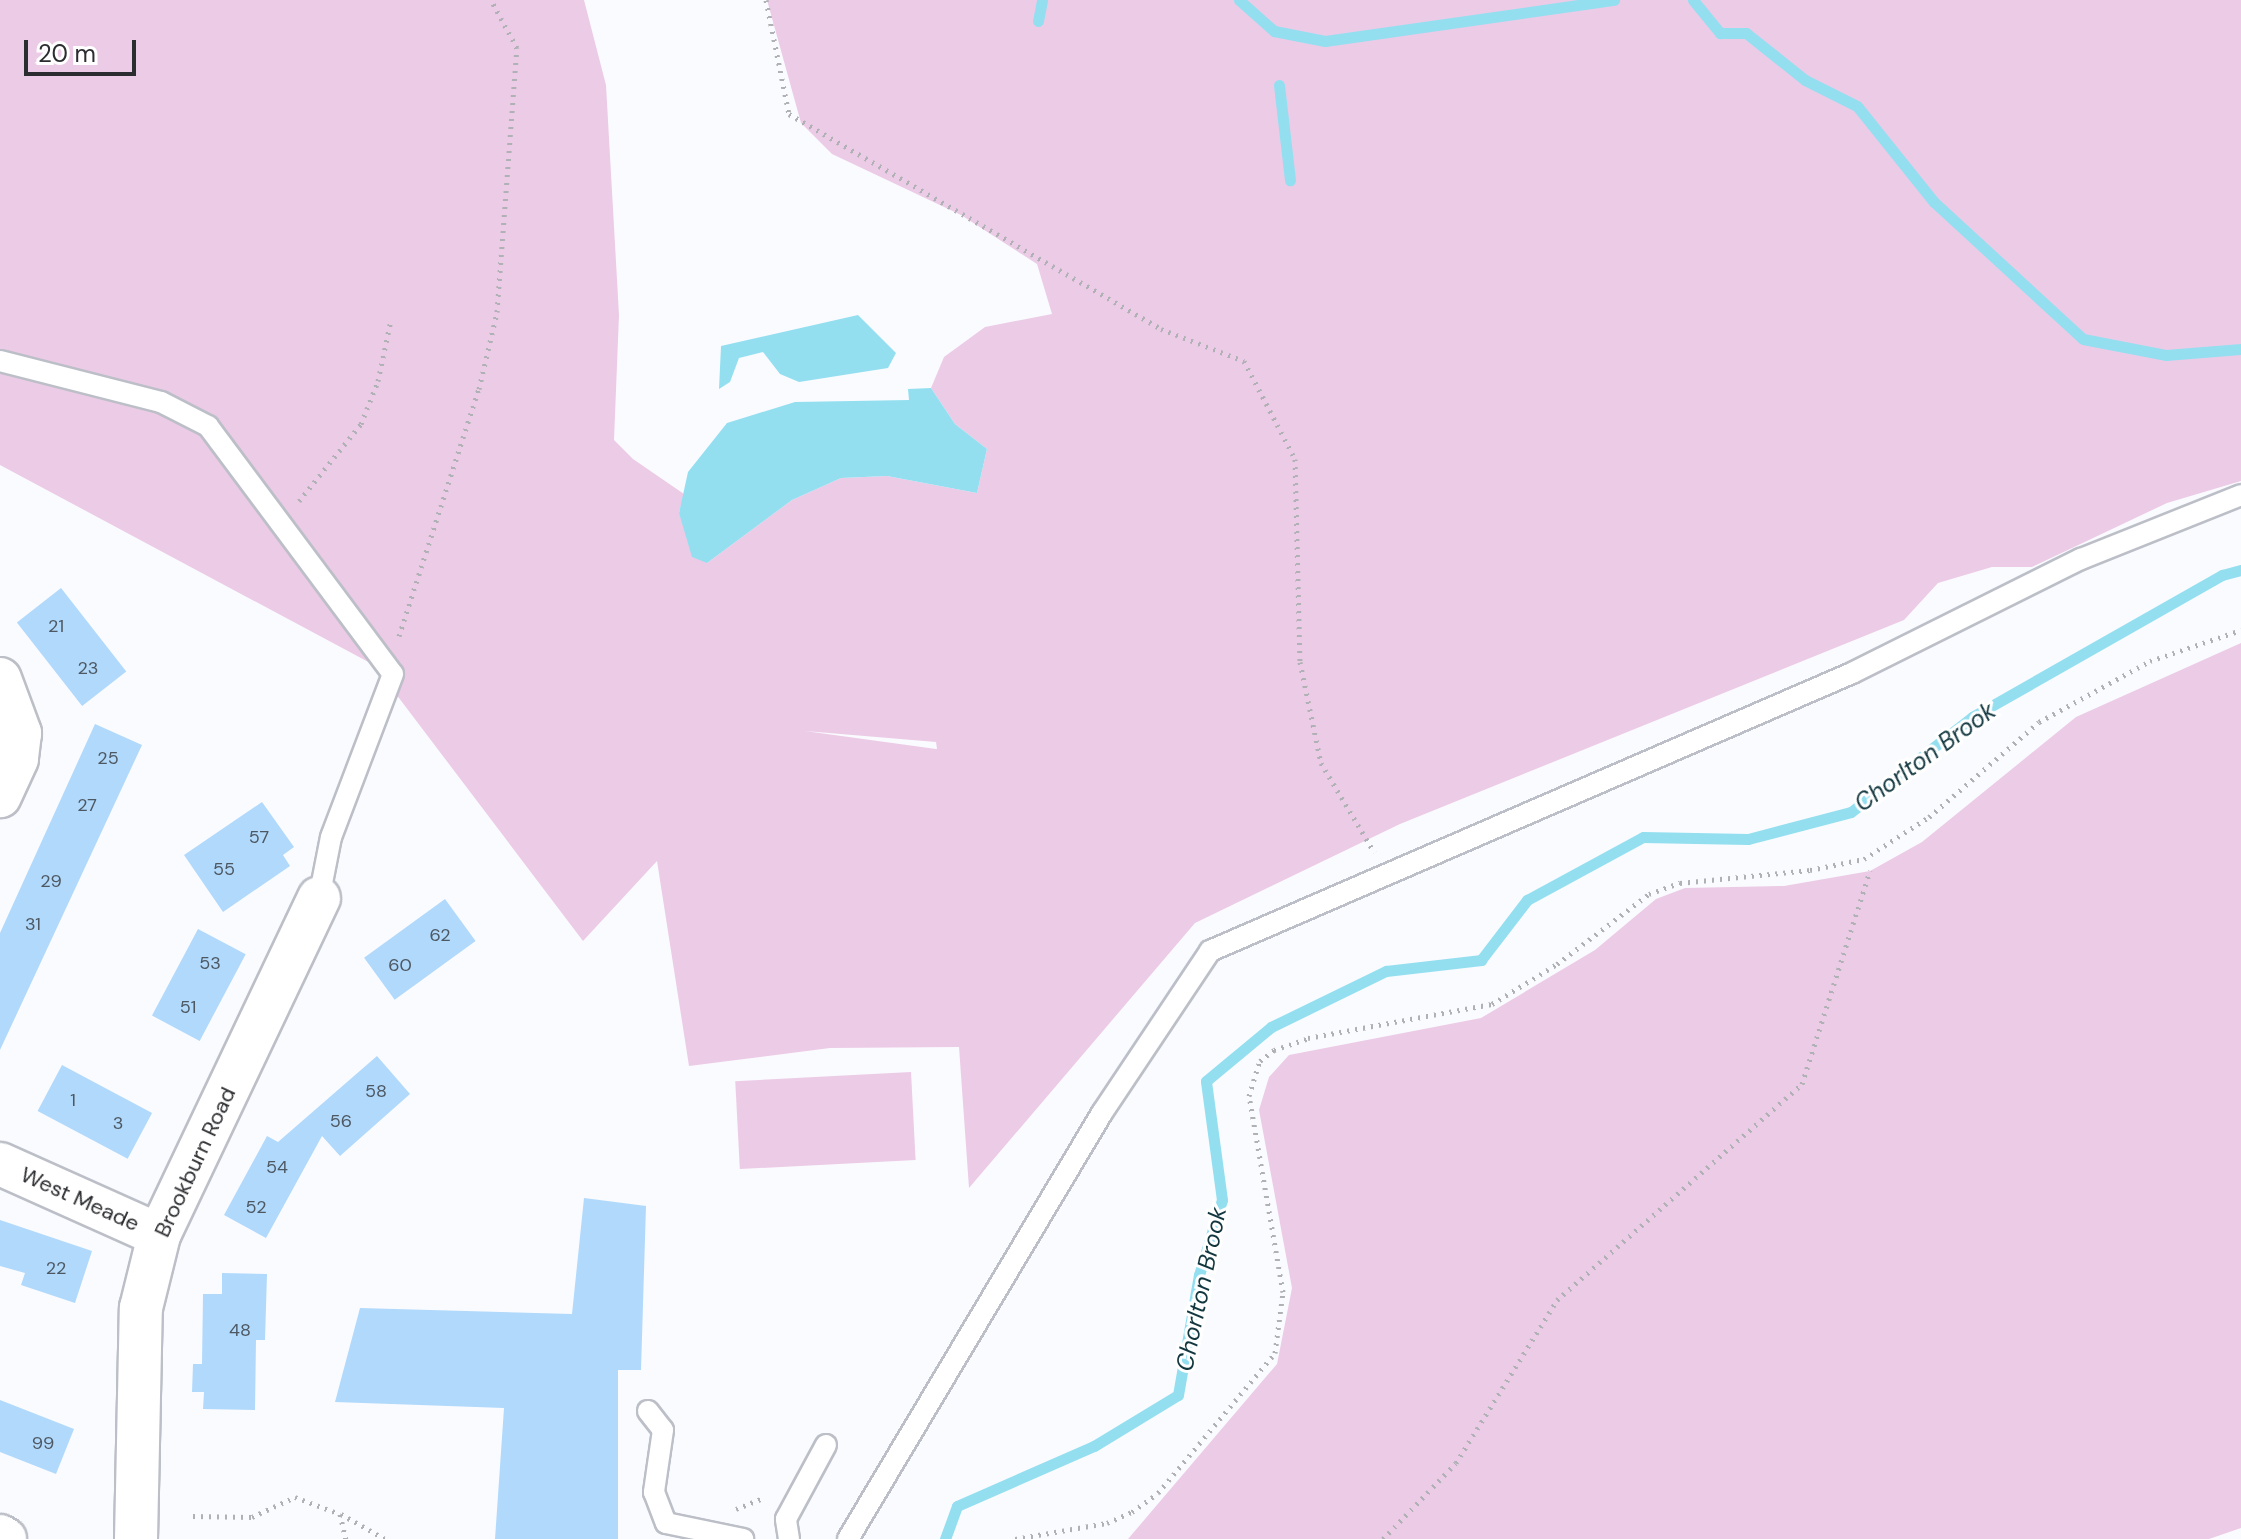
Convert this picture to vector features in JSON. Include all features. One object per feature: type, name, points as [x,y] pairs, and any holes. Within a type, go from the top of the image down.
[{"type":"street","points":[[0,679],[20,733],[17,759],[0,796]]},
{"type":"street","name":"Brookburn Road","points":[[136,1539],[141,1308],[159,1235],[319,898]]},
{"type":"street","name":"West Meade","points":[[0,1164],[159,1235]]},
{"type":"lane","points":[[0,361],[185,411],[226,446],[393,674],[331,837],[319,898]]},
{"type":"lane","points":[[848,1539],[1102,1113],[1210,951],[1852,673],[2081,559],[2241,495]]},
{"type":"lane","points":[[648,1411],[663,1430],[654,1492],[666,1523],[743,1539]]},
{"type":"lane","points":[[789,1539],[786,1519],[826,1445]]},
{"type":"path","points":[[393,674],[399,637],[466,433],[497,312],[517,48],[491,0]]},
{"type":"path","points":[[766,0],[789,114],[1161,329],[1244,361],[1295,459],[1300,662],[1321,763],[1387,875]]},
{"type":"path","points":[[281,518],[335,462],[361,424],[378,381],[391,320]]},
{"type":"path","points":[[1015,1539],[1107,1523],[1132,1512],[1158,1493],[1275,1353],[1283,1292],[1249,1096],[1260,1061],[1274,1050],[1308,1038],[1492,1004],[1557,964],[1649,894],[1680,883],[1810,870],[1864,859],[1929,817],[2039,722],[2150,661],[2241,630]]},
{"type":"path","points":[[1383,1539],[1456,1463],[1557,1300],[1802,1084],[1870,871]]},
{"type":"path","points":[[193,1516],[252,1517],[295,1497],[340,1514],[385,1539]]},
{"type":"path","points":[[340,1514],[346,1539]]},
{"type":"shaded area","points":[[0,0],[584,0],[606,85],[619,315],[614,440],[633,459],[684,494],[679,513],[707,563],[792,500],[841,478],[887,476],[977,493],[987,449],[955,424],[931,388],[944,357],[985,327],[1052,314],[1037,264],[961,215],[832,154],[801,123],[767,0],[2241,0],[2241,481],[2167,503],[2032,567],[1992,567],[1938,583],[1904,620],[1400,824],[1195,923],[969,1188],[959,1047],[830,1048],[689,1066],[657,861],[583,941],[374,665],[0,465]],"holes":[[[805,731],[936,742],[937,749]]]},
{"type":"shaded area","points":[[2241,643],[2241,1528],[2209,1539],[1128,1539],[1277,1364],[1292,1288],[1259,1110],[1269,1077],[1289,1055],[1481,1018],[1595,950],[1656,899],[1685,888],[1784,886],[1870,871],[1922,842],[2076,717]]},
{"type":"shaded area","points":[[911,1072],[916,1160],[740,1169],[735,1081]]},
{"type":"water","points":[[858,315],[896,353],[888,368],[799,382],[780,374],[763,352],[739,358],[730,382],[719,389],[721,346]]},
{"type":"water","points":[[931,388],[955,424],[987,449],[977,493],[887,476],[841,478],[792,500],[707,563],[692,557],[679,513],[688,472],[727,423],[795,402],[909,400],[908,389]]},
{"type":"building","points":[[61,588],[126,672],[82,706],[17,622]]},
{"type":"building","points":[[95,724],[142,745],[0,1050],[0,933]]},
{"type":"building","points":[[262,802],[294,847],[283,855],[290,866],[223,912],[184,855]]},
{"type":"building","points":[[445,899],[476,941],[395,1000],[364,958]]},
{"type":"building","points":[[198,929],[246,954],[200,1041],[152,1016]]},
{"type":"building","points":[[377,1056],[410,1094],[340,1156],[322,1136],[266,1238],[224,1215],[267,1136],[278,1142]]},
{"type":"building","points":[[62,1065],[152,1113],[128,1159],[38,1111]]},
{"type":"building","points":[[584,1198],[646,1206],[641,1370],[618,1370],[618,1539],[495,1539],[504,1408],[335,1402],[360,1308],[572,1314]]},
{"type":"building","points":[[0,1220],[92,1251],[75,1303],[21,1285],[25,1273],[0,1266]]},
{"type":"building","points":[[222,1273],[267,1274],[265,1340],[256,1340],[255,1410],[203,1409],[204,1392],[192,1392],[193,1364],[202,1364],[203,1294],[222,1294]]},
{"type":"building","points":[[0,1400],[74,1429],[56,1474],[0,1452]]},
{"type":"waterway","points":[[1038,21],[1042,0]]},
{"type":"waterway","points":[[1239,0],[1274,31],[1325,41],[1614,0]]},
{"type":"waterway","points":[[1693,0],[1720,33],[1746,33],[1805,80],[1857,106],[1934,202],[2083,339],[2166,355],[2241,349]]},
{"type":"waterway","points":[[1279,85],[1290,180]]},
{"type":"waterway","name":"Chorlton Brook","points":[[945,1539],[957,1506],[1094,1446],[1178,1395],[1199,1275],[1222,1200],[1206,1081],[1271,1027],[1386,971],[1481,960],[1527,900],[1643,837],[1748,839],[1851,812],[1972,717],[2222,575],[2241,570]]}]
